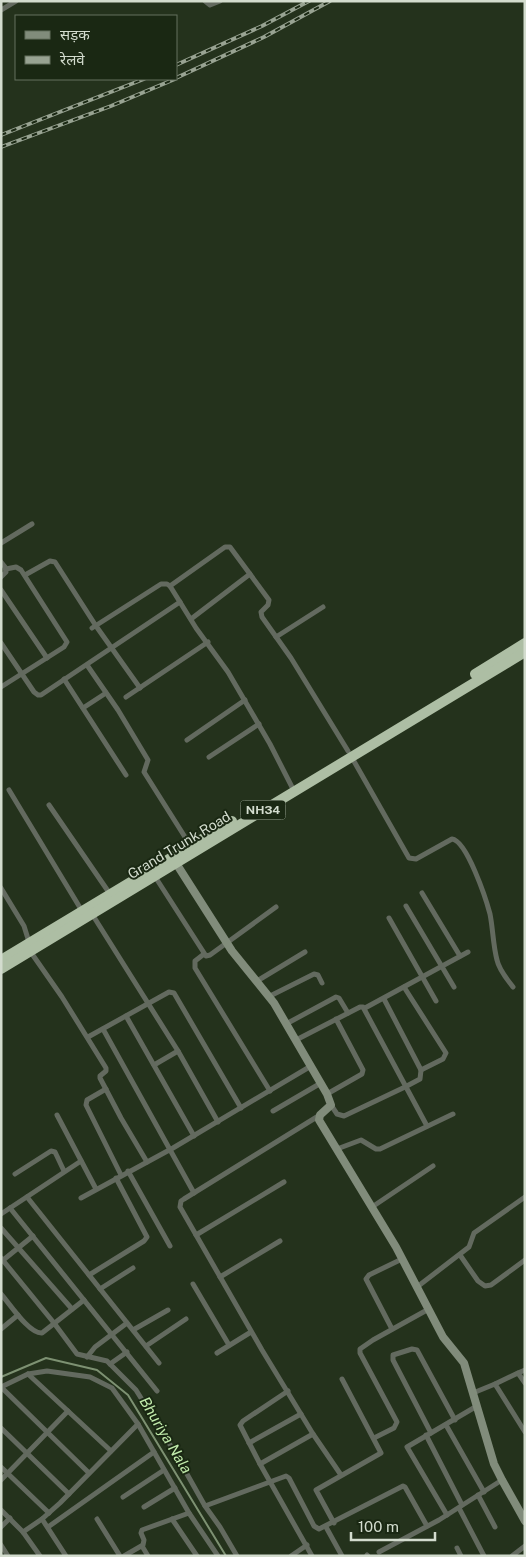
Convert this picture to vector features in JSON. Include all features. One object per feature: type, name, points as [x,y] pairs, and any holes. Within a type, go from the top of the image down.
[{"type":"highway","name":"Grand Trunk Road","points":[[87,912],[110,894],[293,788],[525,644]]},
{"type":"highway","name":"Grand Trunk Road","points":[[360,747],[525,652]]},
{"type":"highway","name":"Grand Trunk Road","points":[[1,968],[30,947],[87,912],[154,875],[190,846],[293,788]]},
{"type":"highway","name":"Grand Trunk Road","points":[[1,960],[30,947]]},
{"type":"street","points":[[1,10],[16,1]]},
{"type":"street","points":[[205,1],[210,5],[220,1]]},
{"type":"street","points":[[1,543],[32,524]]},
{"type":"street","points":[[170,586],[226,546],[232,548],[269,602],[261,614],[350,753],[409,858],[416,859],[452,839],[462,846],[479,881],[488,906],[497,962],[513,987]]},
{"type":"street","points":[[25,575],[50,561],[55,562],[94,627],[140,688]]},
{"type":"street","points":[[1,562],[6,569]]},
{"type":"street","points":[[1,687],[64,647],[67,642],[21,570],[16,567],[6,569]]},
{"type":"street","points":[[1,578],[6,569]]},
{"type":"street","points":[[191,619],[250,574]]},
{"type":"street","points":[[94,627],[161,584],[170,586],[228,672],[259,724],[293,788]]},
{"type":"street","points":[[1,590],[47,658]]},
{"type":"street","points":[[1,643],[38,694],[44,693],[180,602]]},
{"type":"street","points":[[276,637],[322,607]]},
{"type":"street","points":[[126,697],[208,642]]},
{"type":"street","points":[[1,656],[7,652]]},
{"type":"street","points":[[87,665],[126,722],[148,760],[144,772],[190,846]]},
{"type":"street","points":[[64,679],[126,775]]},
{"type":"street","points":[[82,708],[106,693]]},
{"type":"street","points":[[188,740],[244,700]]},
{"type":"street","points":[[209,757],[259,724]]},
{"type":"street","points":[[9,790],[87,912],[149,1004],[218,1122]]},
{"type":"street","points":[[49,805],[110,894]]},
{"type":"street","points":[[173,859],[243,966],[270,996],[337,1114],[344,1116],[405,1088],[420,1079],[421,1070],[384,999]]},
{"type":"street","points":[[154,875],[204,954]]},
{"type":"street","points":[[1,888],[24,926],[30,947],[106,1068],[106,1072],[100,1076],[146,1162]]},
{"type":"street","points":[[422,893],[460,956]]},
{"type":"street","points":[[406,906],[454,988]]},
{"type":"street","points":[[270,1091],[195,968],[195,961],[204,954],[210,955],[276,907]]},
{"type":"street","points":[[388,918],[436,1000]]},
{"type":"street","points":[[257,981],[304,952]]},
{"type":"street","points":[[296,1040],[360,1007],[365,1008],[384,999],[468,952]]},
{"type":"street","points":[[270,996],[314,974],[318,975],[322,983]]},
{"type":"street","points":[[404,987],[446,1053],[443,1059],[421,1070]]},
{"type":"street","points":[[88,1037],[169,992],[176,995],[241,1108]]},
{"type":"street","points":[[286,1024],[336,997],[339,998],[348,1013]]},
{"type":"street","points":[[365,1008],[426,1126]]},
{"type":"street","points":[[126,1016],[194,1136]]},
{"type":"street","points":[[327,1094],[362,1074],[363,1070],[336,1019]]},
{"type":"street","points":[[103,1029],[194,1193]]},
{"type":"street","points":[[154,1064],[178,1051]]},
{"type":"street","points":[[81,1198],[96,1188],[170,1150],[311,1066]]},
{"type":"street","points":[[274,1111],[320,1083]]},
{"type":"street","points":[[89,1275],[144,1241],[147,1237],[86,1105],[87,1100],[106,1089]]},
{"type":"street","points":[[331,1104],[320,1115],[181,1201],[180,1207],[251,1332],[313,1434],[341,1475]]},
{"type":"street","points":[[337,1149],[360,1140],[378,1149],[452,1114]]},
{"type":"street","points":[[57,1115],[96,1188]]},
{"type":"street","points":[[320,1115],[319,1120],[402,1259],[443,1338],[464,1363],[488,1447],[502,1480],[525,1521]]},
{"type":"street","points":[[14,1174],[50,1151],[54,1152],[64,1171]]},
{"type":"street","points":[[1,1214],[81,1161]]},
{"type":"street","points":[[372,1207],[433,1166]]},
{"type":"street","points":[[128,1171],[170,1246]]},
{"type":"street","points":[[196,1235],[284,1182]]},
{"type":"street","points":[[27,1197],[159,1363]]},
{"type":"street","points":[[417,1287],[469,1247],[474,1233],[525,1197]]},
{"type":"street","points":[[10,1208],[158,1391]]},
{"type":"street","points":[[1,1228],[72,1309]]},
{"type":"street","points":[[33,1236],[2,1260],[77,1354],[102,1360],[110,1364],[133,1386],[237,1556]]},
{"type":"street","points":[[220,1277],[280,1241]]},
{"type":"street","points":[[460,1255],[478,1281],[485,1286],[491,1285],[525,1260]]},
{"type":"street","points":[[392,1329],[366,1278],[402,1259]]},
{"type":"street","points":[[100,1289],[133,1268]]},
{"type":"street","points":[[193,1284],[229,1345]]},
{"type":"street","points":[[1,1294],[3,1301],[36,1334],[42,1333],[84,1300]]},
{"type":"street","points":[[133,1330],[168,1310]]},
{"type":"street","points":[[374,1438],[394,1428],[398,1422],[360,1353],[360,1349],[427,1310]]},
{"type":"street","points":[[1,1329],[18,1315]]},
{"type":"street","points":[[146,1346],[186,1318]]},
{"type":"street","points":[[87,1357],[95,1347],[127,1323]]},
{"type":"street","points":[[217,1353],[251,1332]]},
{"type":"street","points":[[455,1420],[417,1350],[412,1349],[393,1355],[393,1360],[484,1556]]},
{"type":"street","points":[[110,1364],[127,1352]]},
{"type":"street","points":[[473,1393],[525,1370]]},
{"type":"street","points":[[89,1473],[1,1387],[28,1374],[39,1371],[57,1371],[100,1380],[112,1388],[138,1424],[189,1513],[218,1556]]},
{"type":"street","points":[[518,1373],[525,1383]]},
{"type":"street","points":[[28,1374],[111,1451]]},
{"type":"street","points":[[334,1522],[316,1491],[317,1489],[381,1453],[342,1379]]},
{"type":"street","points":[[495,1384],[525,1432]]},
{"type":"street","points":[[288,1391],[241,1423],[241,1428],[312,1556]]},
{"type":"street","points":[[446,1515],[407,1448],[409,1444],[477,1406]]},
{"type":"street","points":[[1,1480],[49,1433],[68,1411]]},
{"type":"street","points":[[249,1443],[301,1414]]},
{"type":"street","points":[[23,1532],[49,1513],[138,1424]]},
{"type":"street","points":[[446,1425],[484,1492]]},
{"type":"street","points":[[1,1428],[69,1494]]},
{"type":"street","points":[[260,1464],[313,1434]]},
{"type":"street","points":[[48,1527],[154,1452]]},
{"type":"street","points":[[1,1468],[49,1513]]},
{"type":"street","points":[[124,1497],[164,1470]]},
{"type":"street","points":[[205,1506],[287,1476],[316,1528],[319,1529],[403,1486],[427,1526]]},
{"type":"street","points":[[379,1552],[446,1515],[502,1480]]},
{"type":"street","points":[[144,1506],[175,1488]]},
{"type":"street","points":[[478,1496],[495,1527]]},
{"type":"street","points":[[1,1510],[23,1532],[40,1556]]},
{"type":"street","points":[[124,1556],[142,1546],[144,1542],[142,1530],[189,1513]]},
{"type":"street","points":[[1,1527],[10,1518]]},
{"type":"street","points":[[42,1519],[66,1556]]},
{"type":"street","points":[[97,1519],[120,1556]]},
{"type":"street","points":[[172,1519],[197,1556]]},
{"type":"street","points":[[326,1527],[342,1556]]},
{"type":"street","points":[[291,1556],[306,1545]]},
{"type":"street","points":[[1,1546],[8,1556]]},
{"type":"street","points":[[142,1546],[148,1556]]},
{"type":"street","points":[[512,1556],[525,1546]]},
{"type":"street","points":[[457,1548],[461,1556]]},
{"type":"waterway","name":"Bhuriya Nala","points":[[1,1377],[46,1358],[97,1370],[128,1395],[226,1556]]},
{"type":"railway","points":[[178,64],[262,26],[309,1]]},
{"type":"railway","points":[[178,77],[264,37],[330,1]]},
{"type":"railway","points":[[1,135],[141,80]]},
{"type":"railway","points":[[1,147],[111,106],[173,80]]}]
